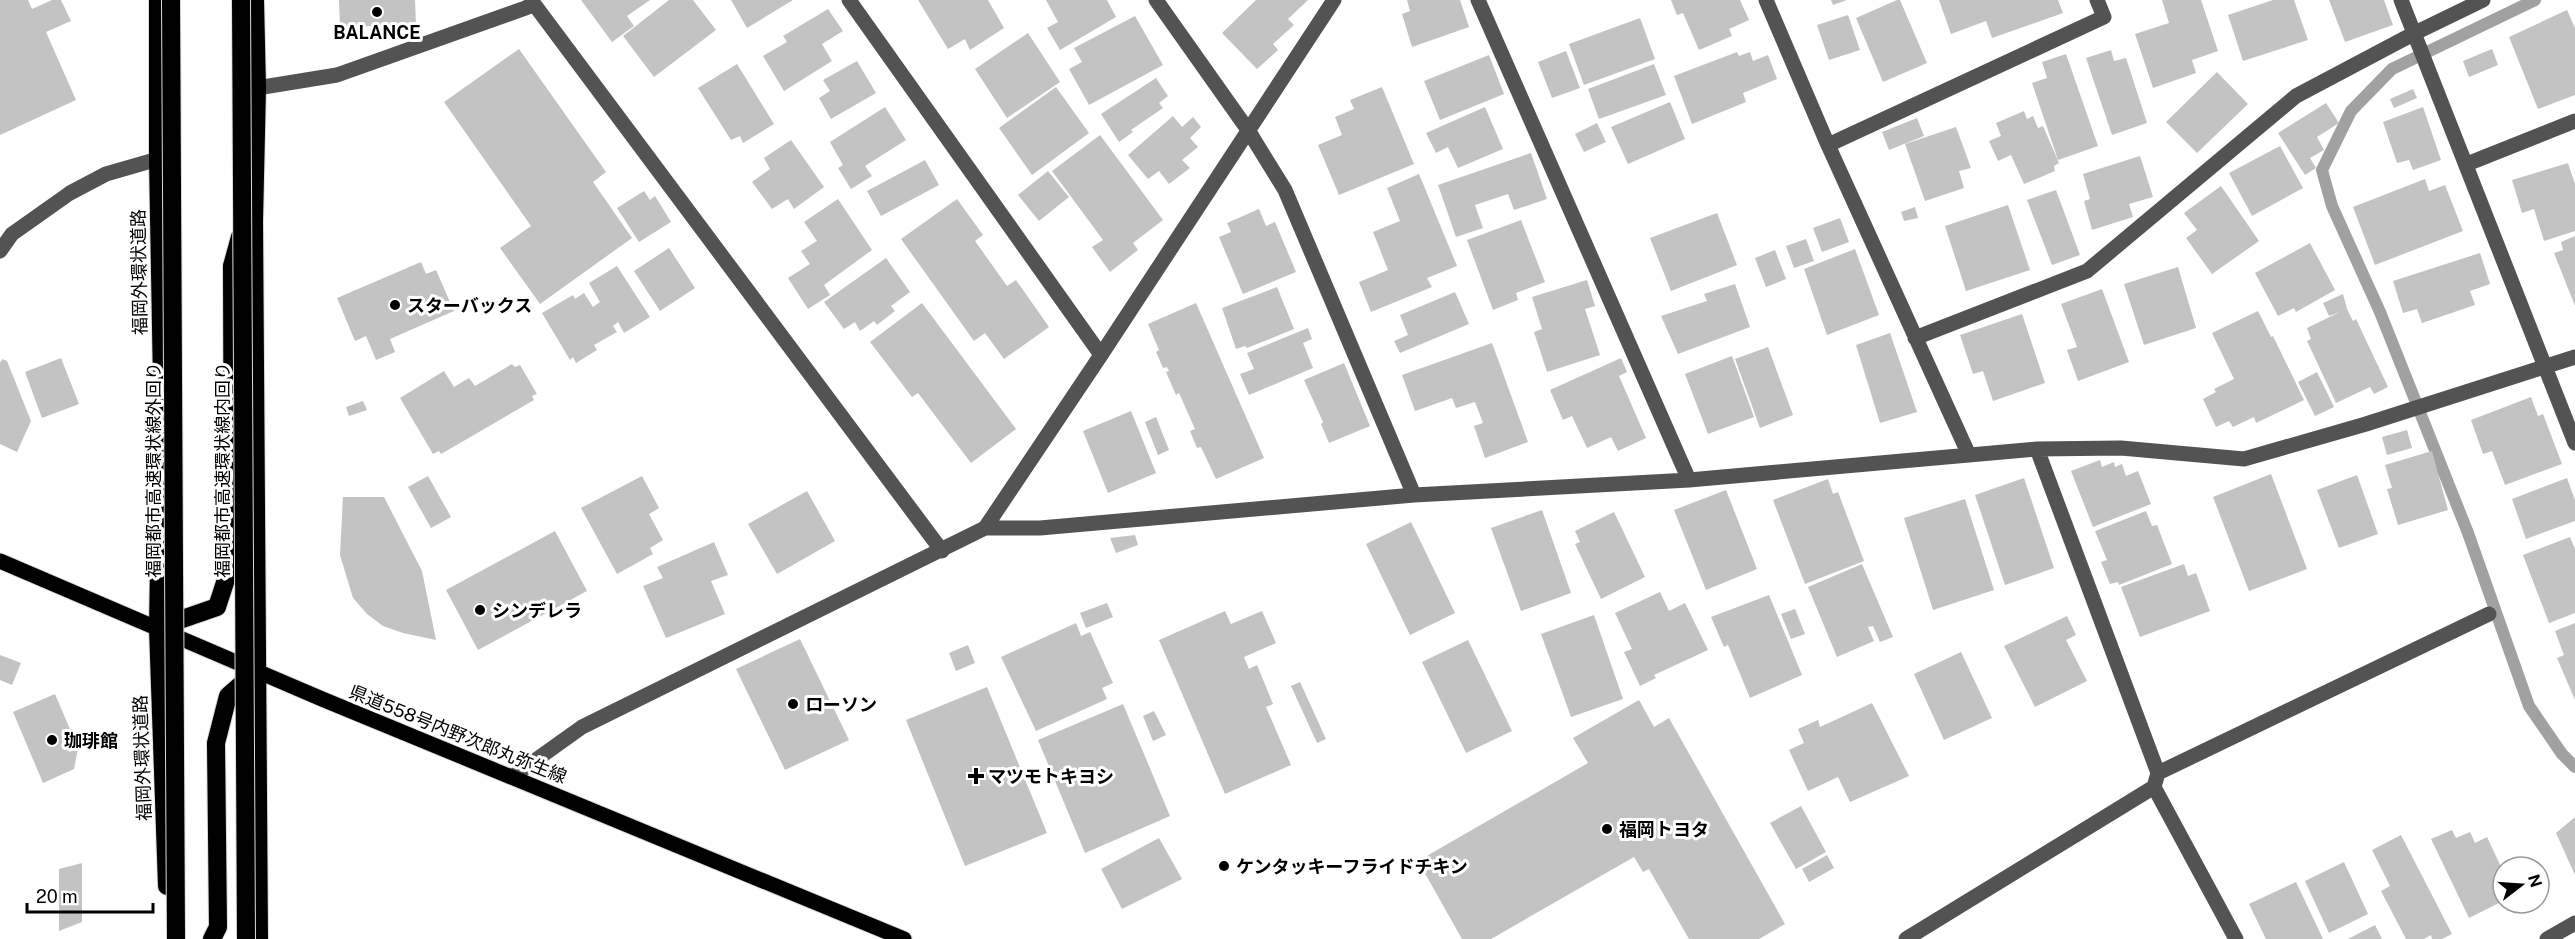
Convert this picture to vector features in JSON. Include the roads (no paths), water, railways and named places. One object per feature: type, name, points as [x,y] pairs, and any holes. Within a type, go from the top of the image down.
[{"type":"highway","name":"福岡外環状道路","points":[[158,0],[162,383],[158,628],[170,939]]},
{"type":"highway","name":"福岡都市高速環状線外回り","points":[[171,0],[176,939]]},
{"type":"highway","name":"福岡都市高速環状線内回り","points":[[240,0],[246,939]]},
{"type":"highway","points":[[255,0],[256,671],[259,939]]},
{"type":"highway","points":[[158,628],[217,607],[233,558],[232,266],[254,184]]},
{"type":"highway","points":[[212,939],[218,927],[216,743],[228,696],[256,671]]},
{"type":"main road","name":"県道558号内野次郎丸弥生線","points":[[0,561],[256,671],[904,939]]},
{"type":"street","points":[[849,0],[1101,355]]},
{"type":"street","points":[[1156,0],[1248,130],[1285,190],[1414,495]]},
{"type":"street","points":[[512,777],[582,727],[985,528],[1335,0]]},
{"type":"street","points":[[1478,0],[1689,480]]},
{"type":"street","points":[[1766,0],[1828,145],[1969,455]]},
{"type":"street","points":[[1828,145],[2104,17],[2097,0]]},
{"type":"street","points":[[2401,0],[2575,442]]},
{"type":"street","points":[[1915,338],[2086,271],[2296,96],[2483,0]]},
{"type":"street","points":[[256,88],[337,75],[533,2],[942,551]]},
{"type":"street","points":[[2467,164],[2575,121]]},
{"type":"street","points":[[0,251],[12,234],[70,193],[106,174],[158,159]]},
{"type":"street","points":[[985,528],[1040,528],[1414,495],[1689,480],[2037,449],[2121,448],[2244,459],[2431,404],[2575,357]]},
{"type":"street","points":[[2037,449],[2156,780],[2236,939]]},
{"type":"street","points":[[1906,939],[2156,780],[2489,614]]},
{"type":"street","points":[[2552,938],[2575,923]]},
{"type":"waterway","points":[[2535,0],[2392,69],[2351,111],[2322,170],[2332,206],[2380,312],[2468,533],[2529,706],[2562,754],[2575,767]]},
{"type":"place","name":"BALANCE","points":[[377,12]]},
{"type":"place","name":"スターバックス","points":[[395,305]]},
{"type":"place","name":"シンデレラ","points":[[480,610]]},
{"type":"place","name":"ローソン","points":[[793,704]]},
{"type":"place","name":"珈琲館","points":[[52,740]]},
{"type":"place","name":"マツモトキヨシ","points":[[976,776]]},
{"type":"place","name":"福岡トヨタ","points":[[1607,829]]},
{"type":"place","name":"ケンタッキーフライドチキン","points":[[1224,866]]}]
